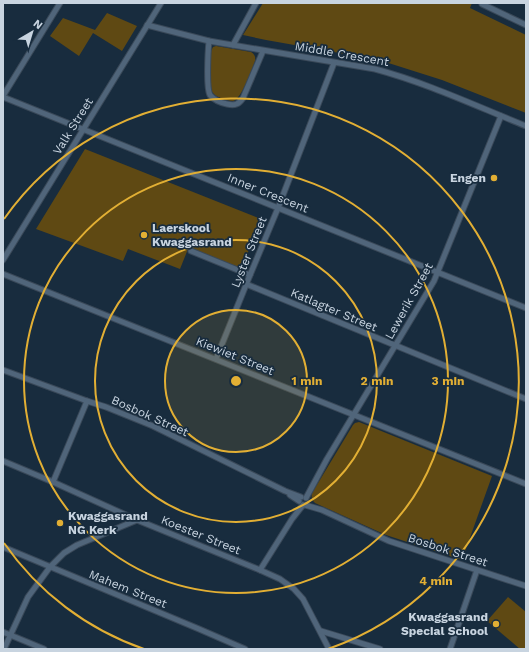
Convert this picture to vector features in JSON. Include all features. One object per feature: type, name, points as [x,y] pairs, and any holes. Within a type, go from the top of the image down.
[{"type":"street","points":[[3,96],[60,3]]},
{"type":"street","name":"Valk Street","points":[[3,260],[161,3]]},
{"type":"street","points":[[233,45],[256,3]]},
{"type":"street","points":[[482,4],[526,25]]},
{"type":"street","name":"Middle Crescent","points":[[147,25],[208,41],[375,69],[435,89],[526,126]]},
{"type":"street","points":[[208,41],[208,87],[210,95],[220,102],[233,105],[238,104],[243,98],[263,51]]},
{"type":"street","name":"Lyster Street","points":[[216,359],[278,208],[334,63]]},
{"type":"street","name":"Inner Crescent","points":[[3,96],[526,308]]},
{"type":"street","name":"Lewerik Street","points":[[260,570],[313,485],[353,415],[434,281],[501,116]]},
{"type":"street","points":[[191,251],[250,275]]},
{"type":"street","name":"Kiewiet Street","points":[[3,274],[526,484]]},
{"type":"street","name":"Katlagter Street","points":[[246,284],[526,399]]},
{"type":"street","name":"Bosbok Street","points":[[3,370],[106,407],[153,426],[388,542],[526,586]]},
{"type":"street","points":[[53,482],[87,401]]},
{"type":"street","name":"Koester Street","points":[[3,461],[137,520],[260,570],[285,582],[299,594],[321,631],[329,649]]},
{"type":"street","points":[[4,649],[28,597],[50,567],[64,554],[77,545],[137,520]]},
{"type":"street","name":"Mahem Street","points":[[3,547],[245,649]]},
{"type":"street","points":[[450,649],[478,570]]},
{"type":"street","points":[[321,631],[380,649]]},
{"type":"street","points":[[3,632],[44,649]]},
{"type":"shaded area","points":[[263,3],[472,3],[470,8],[526,35],[526,113],[442,80],[379,60],[243,35]]},
{"type":"shaded area","points":[[107,13],[137,26],[122,51],[93,33],[79,56],[50,36],[63,18],[95,30]]},
{"type":"shaded area","points":[[216,46],[251,52],[255,56],[255,61],[246,84],[233,101],[217,96],[213,93],[210,87],[211,51],[213,47]]},
{"type":"shaded area","points":[[85,149],[261,219],[241,270],[188,249],[180,269],[128,249],[123,261],[36,229]]},
{"type":"shaded area","points":[[359,422],[492,476],[462,560],[386,535],[315,503],[312,500],[312,493],[353,425]]},
{"type":"shaded area","points":[[508,597],[526,612],[526,649],[520,649],[487,621]]},
{"type":"place","name":"Engen","points":[[494,178]]},
{"type":"place","name":"Laerskool Kwaggasrand","points":[[144,235]]},
{"type":"place","name":"Kwaggasrand NG Kerk","points":[[60,523]]},
{"type":"place","name":"Kwaggasrand Special School","points":[[496,624]]}]
